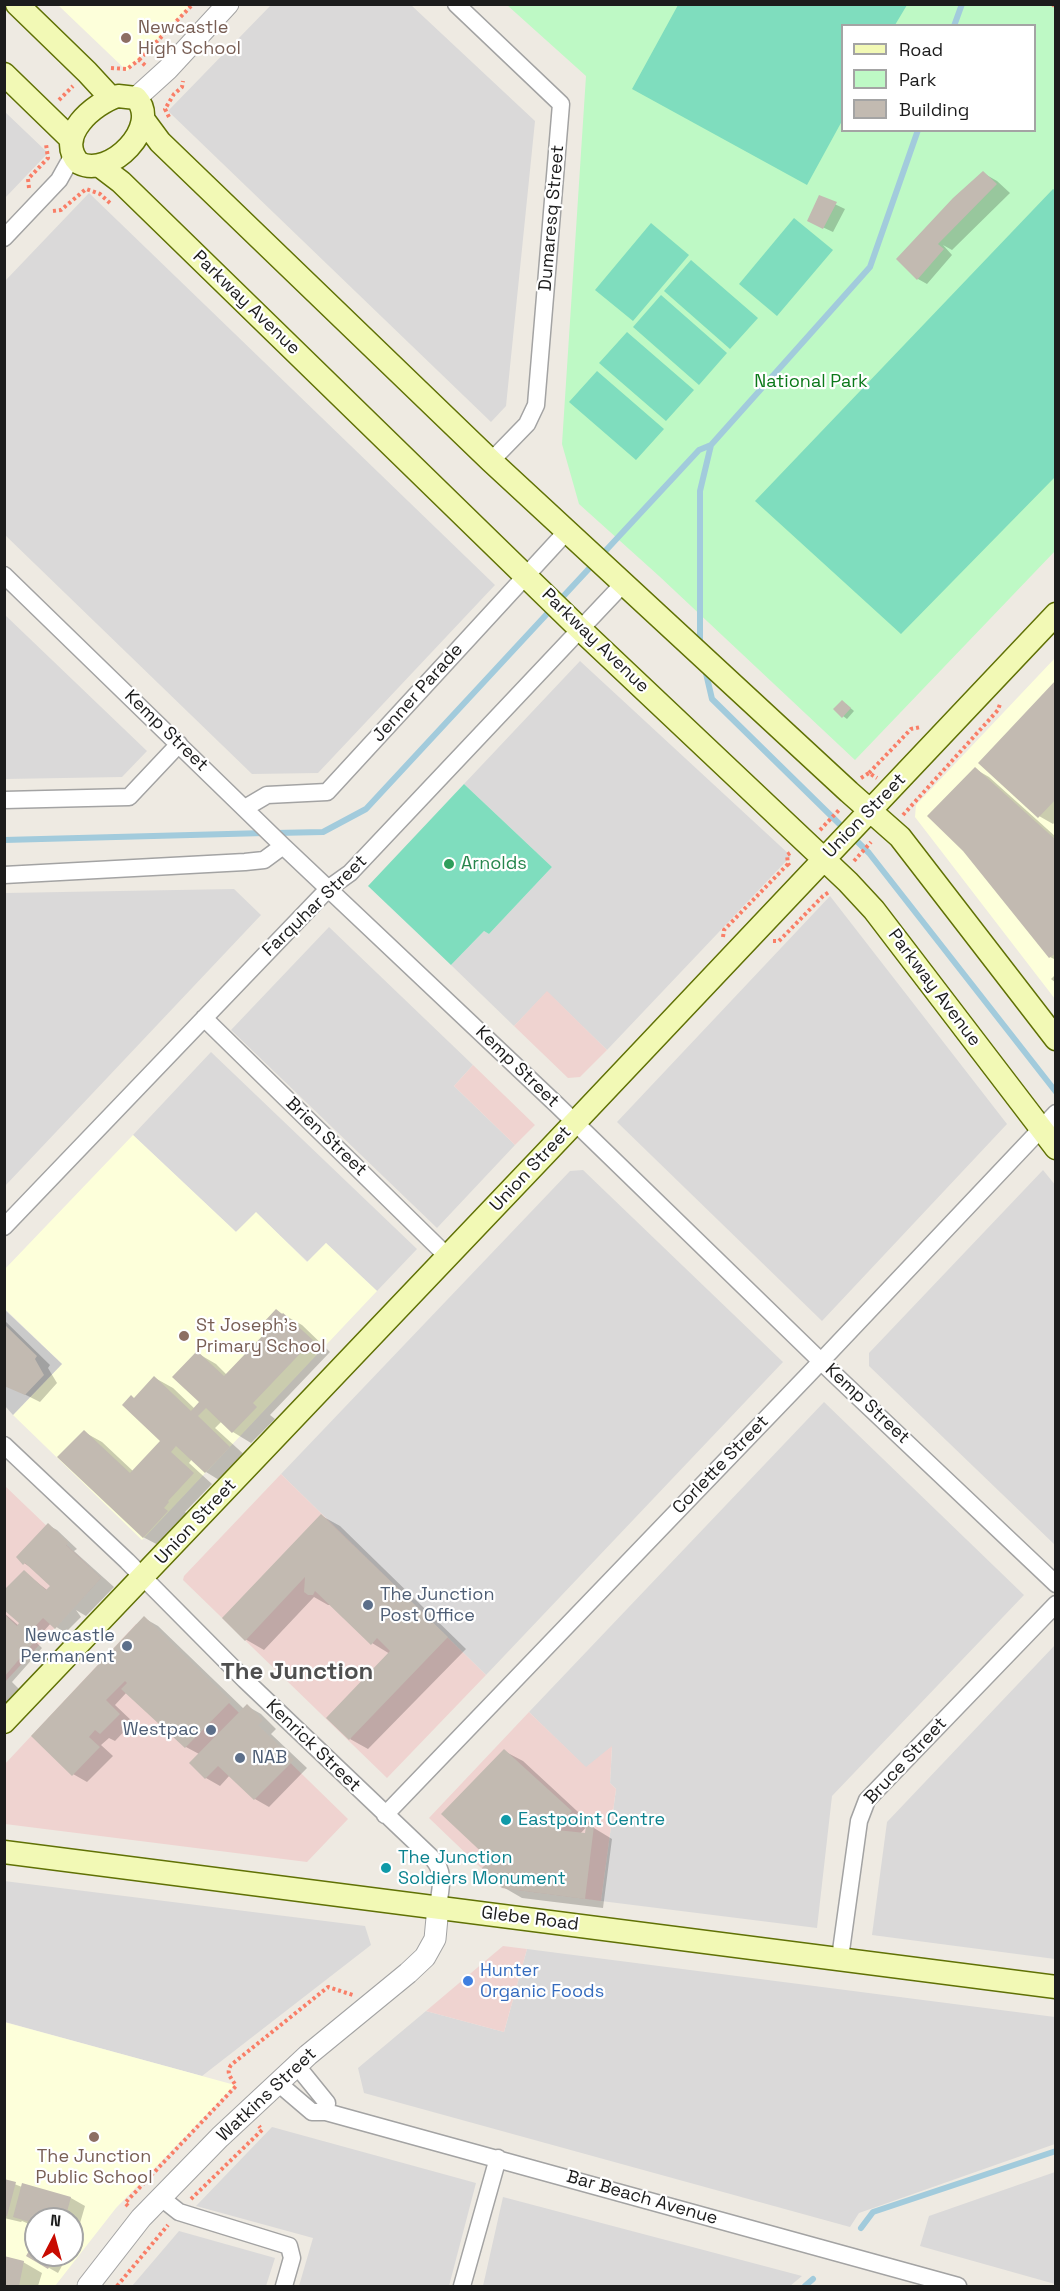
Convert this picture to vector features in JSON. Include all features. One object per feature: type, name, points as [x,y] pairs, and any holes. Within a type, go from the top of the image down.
[{"type":"main road","points":[[17,4],[111,98]]},
{"type":"main road","name":"Parkway Avenue","points":[[4,74],[83,157],[121,182],[580,629],[830,852],[874,910],[1048,1121],[1056,1148]]},
{"type":"main road","points":[[139,109],[137,135],[130,146],[113,160],[83,157],[85,116],[98,105],[111,98],[124,95],[139,109],[160,142],[491,460],[729,680],[865,816],[900,837],[1056,1039]]},
{"type":"main road","name":"Union Street","points":[[4,1722],[144,1578],[1056,614]]},
{"type":"main road","name":"Glebe Road","points":[[4,1852],[1056,1987]]},
{"type":"street","points":[[139,109],[168,69],[228,4]]},
{"type":"street","name":"Dumaresq Street","points":[[456,4],[561,104],[536,405],[527,424],[491,460]]},
{"type":"street","points":[[4,238],[83,157]]},
{"type":"street","name":"Jenner Parade","points":[[250,813],[267,795],[327,792],[568,530]]},
{"type":"street","name":"Kemp Street","points":[[4,575],[279,842],[575,1122],[821,1361],[1056,1584]]},
{"type":"street","name":"Farquhar Street","points":[[4,1227],[329,888],[350,873],[624,583]]},
{"type":"street","points":[[4,800],[129,798],[179,744]]},
{"type":"street","points":[[4,875],[264,860],[279,842]]},
{"type":"street","name":"Brien Street","points":[[204,1018],[448,1257]]},
{"type":"street","name":"Corlette Street","points":[[385,1815],[1048,1121]]},
{"type":"street","name":"Kenrick Street","points":[[4,1445],[144,1578],[245,1680],[440,1868],[438,1907]]},
{"type":"street","name":"Bruce Street","points":[[840,1958],[859,1821],[867,1800],[1056,1604]]},
{"type":"street","name":"Watkins Street","points":[[88,2286],[160,2197],[220,2137],[297,2066],[425,1957],[435,1939],[438,1907]]},
{"type":"street","points":[[297,2066],[327,2103],[326,2112]]},
{"type":"street","name":"Bar Beach Avenue","points":[[278,2083],[312,2112],[326,2112],[498,2158],[958,2286]]},
{"type":"street","points":[[462,2286],[498,2158]]},
{"type":"street","points":[[160,2197],[179,2212],[289,2246],[292,2258],[284,2286]]},
{"type":"path","points":[[113,69],[127,69],[139,60],[193,4]]},
{"type":"path","points":[[139,60],[146,66]]},
{"type":"path","points":[[54,106],[75,84]]},
{"type":"path","points":[[170,119],[165,109],[174,94],[182,87]]},
{"type":"path","points":[[28,179],[48,158],[48,146],[41,138]]},
{"type":"path","points":[[35,172],[39,176]]},
{"type":"path","points":[[61,210],[67,201],[86,189],[100,194]]},
{"type":"path","points":[[900,820],[913,802],[998,710]]},
{"type":"path","points":[[862,777],[869,773],[911,729]]},
{"type":"path","points":[[869,773],[875,777]]},
{"type":"path","points":[[826,824],[839,810]]},
{"type":"path","points":[[859,856],[871,842]]},
{"type":"path","points":[[724,930],[788,864],[787,855],[790,852]]},
{"type":"path","points":[[779,941],[823,896],[833,889]]},
{"type":"path","points":[[124,2203],[236,2086],[229,2076],[231,2065],[328,1987]]},
{"type":"shaded area","name":"Newcastle High School","points":[[58,5],[191,5],[127,71]]},
{"type":"shaded area","points":[[271,5],[411,5],[535,121],[506,406],[491,422],[168,111]]},
{"type":"shaded area","points":[[4,111],[48,153],[5,198],[4,198]]},
{"type":"shaded area","points":[[89,193],[495,585],[318,773],[252,774],[5,535],[5,281]]},
{"type":"shaded area","points":[[4,614],[147,751],[122,777],[5,779]]},
{"type":"shaded area","points":[[1055,658],[1055,999],[915,817],[916,805]]},
{"type":"shaded area","points":[[580,661],[791,856],[607,1050],[547,992],[514,1026],[451,965],[484,931],[489,934],[552,867],[464,784]]},
{"type":"shaded area","points":[[234,889],[261,915],[5,1186],[5,893]]},
{"type":"shaded area","points":[[830,896],[1007,1124],[822,1321],[617,1122]]},
{"type":"shaded area","points":[[329,927],[473,1065],[454,1086],[515,1145],[437,1228],[231,1030]]},
{"type":"shaded area","points":[[547,991],[607,1050],[580,1077],[568,1078],[514,1026]]},
{"type":"shaded area","points":[[211,1052],[417,1249],[377,1291],[326,1243],[308,1262],[256,1213],[236,1232],[133,1135]]},
{"type":"shaded area","points":[[473,1065],[535,1125],[515,1145],[454,1086]]},
{"type":"shaded area","name":"St Joseph's Primary School","points":[[133,1135],[236,1232],[256,1212],[307,1262],[326,1243],[377,1291],[142,1540],[13,1415],[62,1364],[5,1309],[4,1270]]},
{"type":"shaded area","points":[[583,1170],[783,1362],[486,1675],[281,1474],[570,1171]]},
{"type":"shaded area","points":[[1043,1170],[1056,1186],[1055,1545],[869,1366],[869,1353]]},
{"type":"shaded area","points":[[4,1309],[62,1364],[13,1415],[5,1406]]},
{"type":"shaded area","points":[[824,1402],[1024,1595],[832,1796],[817,1928],[601,1901],[616,1789],[610,1783],[612,1747],[586,1768],[529,1712]]},
{"type":"shaded area","points":[[281,1474],[486,1675],[387,1778],[183,1580],[184,1576]]},
{"type":"shaded area","points":[[4,1485],[101,1578],[5,1682],[4,1682]]},
{"type":"shaded area","points":[[136,1624],[148,1624],[348,1819],[307,1862],[5,1824],[4,1765]]},
{"type":"shaded area","points":[[1055,1645],[1055,1959],[872,1935],[887,1822]]},
{"type":"shaded area","points":[[529,1712],[586,1767],[612,1746],[610,1783],[616,1789],[601,1901],[502,1888],[429,1818]]},
{"type":"shaded area","points":[[4,1881],[365,1926],[371,1945],[202,2076],[5,2022]]},
{"type":"shaded area","points":[[503,1946],[527,1949],[504,2032],[426,2011]]},
{"type":"shaded area","points":[[527,1949],[1055,2017],[1055,2144],[859,2213],[850,2227],[364,2093],[358,2068],[426,2011],[504,2032]]},
{"type":"shaded area","name":"The Junction Public School","points":[[4,2022],[235,2085],[116,2208],[84,2249],[84,2207],[24,2207],[24,2267],[70,2267],[55,2286],[5,2286]]},
{"type":"shaded area","points":[[272,2127],[476,2183],[449,2286],[299,2286],[313,2238],[196,2206]]},
{"type":"shaded area","points":[[1055,2172],[1055,2284],[920,2246],[929,2216]]},
{"type":"shaded area","points":[[503,2197],[802,2276],[790,2286],[483,2286]]},
{"type":"shaded area","points":[[179,2231],[275,2258],[266,2286],[132,2286]]},
{"type":"green space","points":[[678,4],[907,5],[896,24],[841,24],[841,123],[807,185],[632,89]]},
{"type":"green space","name":"National Park","points":[[507,5],[1055,5],[1055,551],[855,760],[579,504],[562,444],[586,76]]},
{"type":"green space","points":[[1053,189],[1056,191],[1055,477],[901,634],[755,501]]},
{"type":"green space","points":[[794,218],[833,250],[777,316],[739,284]]},
{"type":"green space","points":[[651,223],[689,255],[633,321],[595,290]]},
{"type":"green space","points":[[691,260],[758,318],[730,349],[664,291]]},
{"type":"green space","points":[[661,295],[727,353],[699,385],[633,327]]},
{"type":"green space","points":[[627,332],[694,390],[666,421],[599,363]]},
{"type":"green space","points":[[597,371],[664,429],[636,460],[569,402]]},
{"type":"green space","points":[[464,784],[552,867],[489,934],[484,931],[451,965],[368,886]]},
{"type":"building","points":[[983,171],[997,184],[938,244],[944,249],[917,280],[896,259],[953,198]]},
{"type":"building","points":[[819,195],[837,202],[823,229],[807,221]]},
{"type":"building","points":[[1056,680],[1056,799],[1038,818],[978,763]]},
{"type":"building","points":[[842,700],[851,708],[842,718],[833,709]]},
{"type":"building","points":[[975,767],[1056,840],[1056,953],[1049,958],[963,851],[927,816]]},
{"type":"building","points":[[276,1309],[313,1340],[253,1403],[257,1407],[232,1433],[206,1408],[198,1416],[230,1447],[205,1473],[176,1446],[171,1452],[194,1473],[168,1501],[164,1508],[168,1511],[143,1538],[57,1457],[84,1430],[130,1473],[160,1441],[122,1405],[131,1395],[134,1398],[154,1376],[191,1411],[199,1402],[172,1377],[197,1351],[224,1376],[269,1329],[263,1323]]},
{"type":"building","points":[[4,1324],[37,1356],[35,1359],[44,1375],[25,1395],[4,1386]]},
{"type":"building","points":[[321,1514],[448,1637],[349,1740],[326,1718],[390,1651],[377,1638],[371,1645],[315,1591],[313,1595],[304,1592],[305,1577],[245,1641],[222,1618]]},
{"type":"building","points":[[48,1523],[69,1543],[66,1545],[101,1578],[55,1629],[43,1618],[27,1635],[34,1642],[4,1677],[4,1614],[17,1626],[19,1623],[4,1610],[4,1590],[24,1570],[46,1590],[50,1586],[16,1557]]},
{"type":"building","points":[[144,1616],[231,1701],[185,1748],[121,1689],[127,1683],[125,1681],[106,1700],[120,1714],[100,1734],[95,1730],[89,1737],[100,1747],[72,1776],[31,1736]]},
{"type":"building","points":[[247,1704],[263,1720],[258,1725],[294,1760],[254,1800],[218,1766],[205,1779],[189,1763]]},
{"type":"building","name":"Eastpoint Centre","points":[[504,1749],[572,1811],[557,1830],[585,1833],[586,1826],[594,1826],[585,1899],[502,1888],[482,1868],[490,1860],[441,1814]]},
{"type":"building","points":[[4,2179],[16,2182],[7,2216],[4,2215]]},
{"type":"building","points":[[22,2183],[71,2197],[68,2207],[24,2207],[24,2220],[13,2217]]},
{"type":"building","points":[[4,2256],[24,2261],[19,2286],[4,2286]]},
{"type":"waterway","points":[[955,24],[962,4]]},
{"type":"waterway","points":[[700,645],[700,491],[711,445],[870,267],[917,132]]},
{"type":"waterway","points":[[275,833],[323,832],[366,809],[699,450],[711,445]]},
{"type":"waterway","points":[[705,669],[712,699],[869,853],[1056,1092]]},
{"type":"waterway","points":[[4,840],[265,833]]},
{"type":"waterway","points":[[861,2228],[873,2212],[1056,2151]]},
{"type":"waterway","points":[[805,2286],[813,2279]]},
{"type":"place","name":"Newcastle High School","points":[[126,38]]},
{"type":"place","name":"Arnolds","points":[[449,864]]},
{"type":"place","name":"St Joseph's Primary School","points":[[184,1336]]},
{"type":"place","name":"The Junction Post Office","points":[[368,1605]]},
{"type":"place","name":"Newcastle Permanent","points":[[127,1646]]},
{"type":"place","name":"Westpac","points":[[211,1730]]},
{"type":"place","name":"NAB","points":[[240,1758]]},
{"type":"place","name":"Eastpoint Centre","points":[[506,1820]]},
{"type":"place","name":"The Junction Soldiers Monument","points":[[386,1868]]},
{"type":"place","name":"Hunter Organic Foods","points":[[468,1981]]},
{"type":"place","name":"The Junction Public School","points":[[94,2137]]},
{"type":"district","name":"The Junction","points":[[297,1672]]}]
